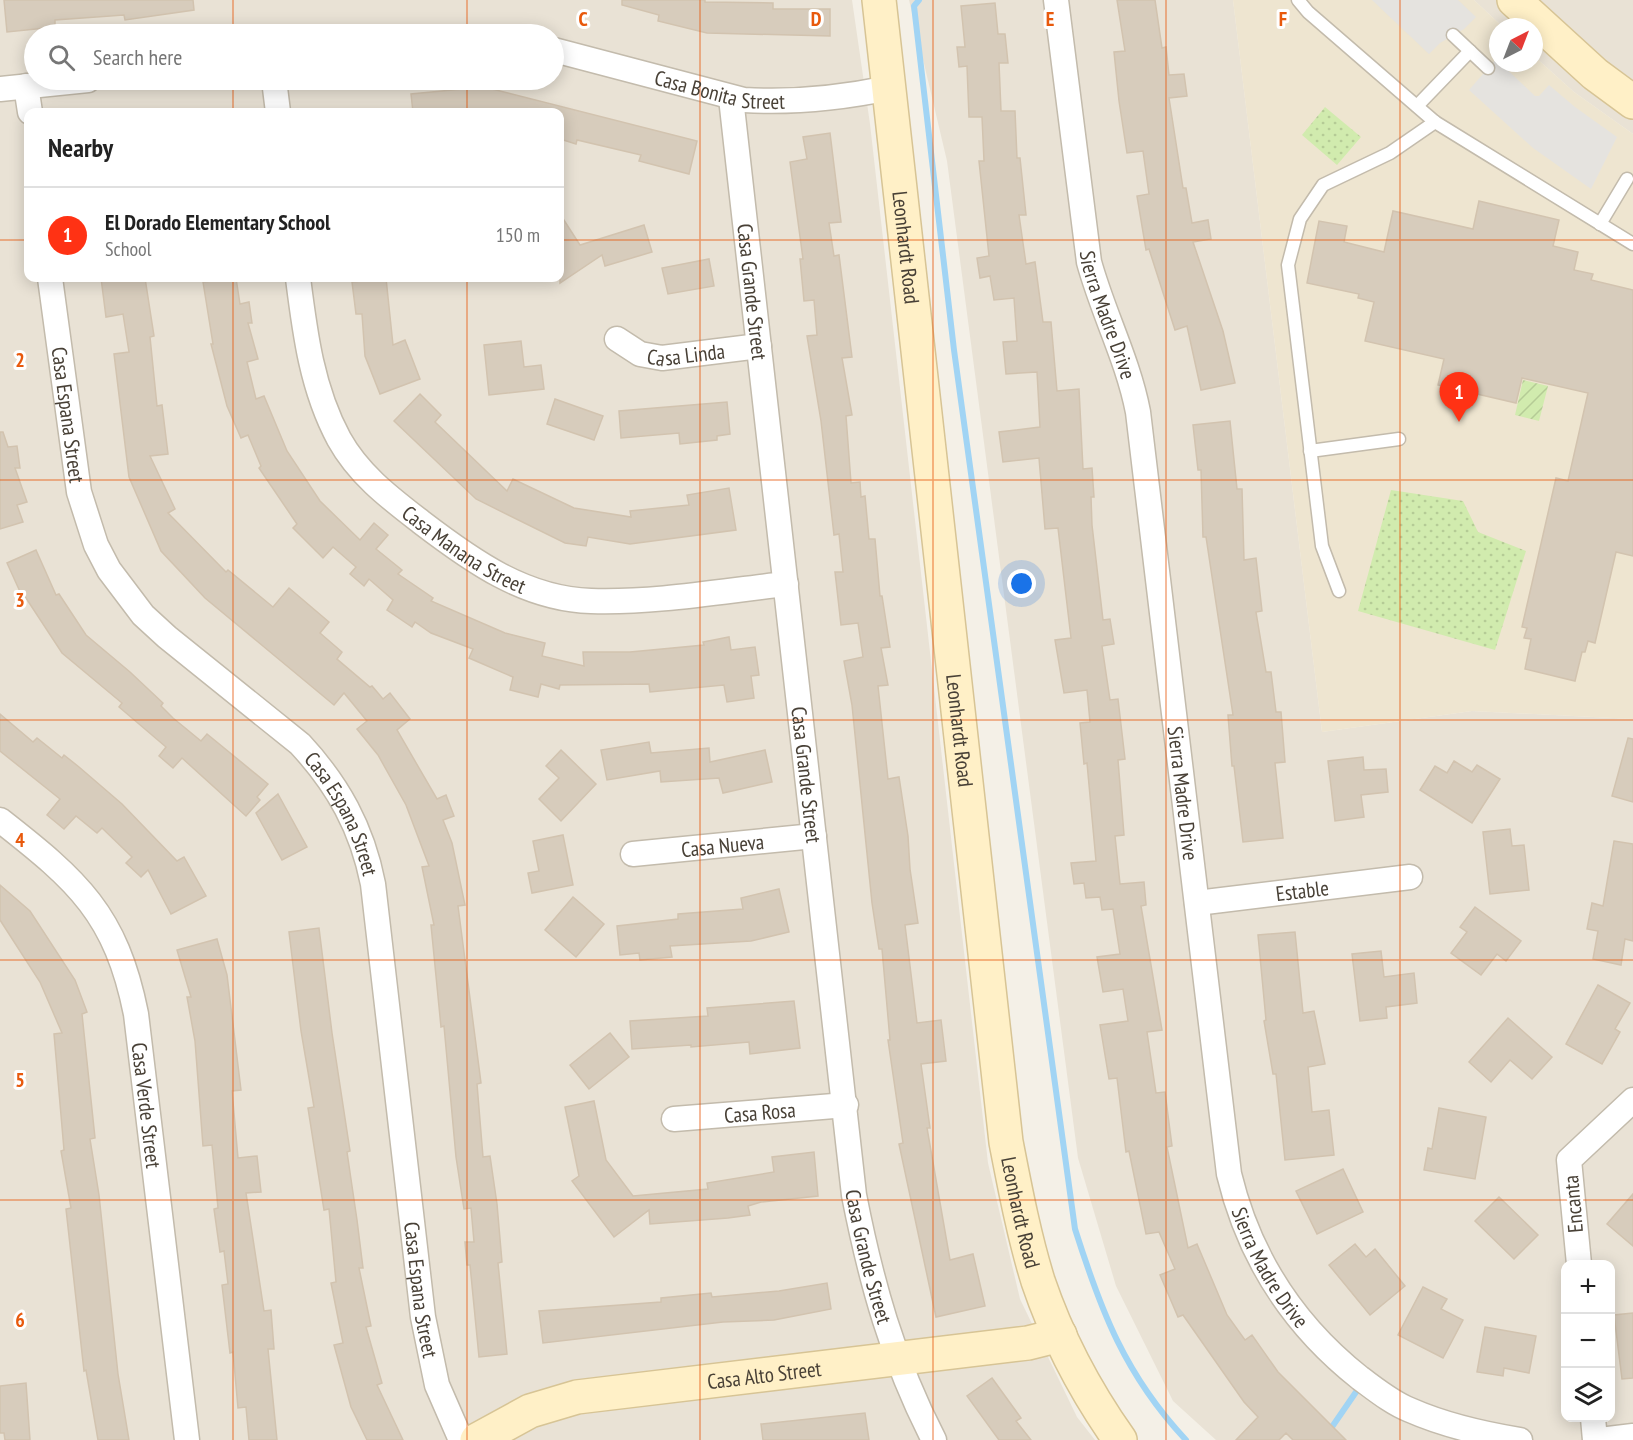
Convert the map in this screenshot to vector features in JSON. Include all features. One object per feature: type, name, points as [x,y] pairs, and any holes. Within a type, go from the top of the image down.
[{"type":"street","name":"Leonhardt Road","points":[[879,0],[1006,1142],[1024,1229],[1039,1282],[1060,1335],[1089,1393],[1120,1440]]},
{"type":"street","name":"Sierra Madre Drive","points":[[1056,0],[1089,262],[1098,295],[1124,358],[1138,412],[1229,1174],[1236,1205],[1261,1263],[1302,1324],[1323,1346],[1373,1388],[1408,1410],[1490,1435],[1520,1440]]},
{"type":"street","points":[[1514,0],[1595,74],[1633,102]]},
{"type":"street","name":"Casa Bonita Street","points":[[564,53],[731,98],[775,102],[842,98],[889,88]]},
{"type":"street","points":[[0,89],[24,86]]},
{"type":"street","points":[[27,90],[29,108]]},
{"type":"street","points":[[275,90],[278,108]]},
{"type":"street","name":"Casa Grande Street","points":[[731,98],[846,1105],[854,1195],[868,1269],[897,1358],[911,1396],[934,1440]]},
{"type":"street","name":"Casa Espana Street","points":[[51,282],[79,492],[96,545],[110,570],[143,615],[300,744],[338,791],[364,846],[373,884],[423,1317],[437,1385],[461,1440]]},
{"type":"street","name":"Casa Manana Street","points":[[299,282],[310,361],[319,393],[340,441],[352,459],[381,491],[468,558],[490,571],[539,591],[590,601],[640,600],[786,584]]},
{"type":"street","name":"Casa Linda","points":[[617,339],[640,354],[662,358],[759,346]]},
{"type":"street","name":"Casa Verde Street","points":[[0,820],[50,860],[81,891],[111,933],[128,975],[136,1014],[187,1440]]},
{"type":"street","name":"Casa Nueva","points":[[633,854],[814,836]]},
{"type":"street","name":"Estable","points":[[1197,903],[1410,877]]},
{"type":"street","name":"Encanta","points":[[1579,1260],[1569,1160],[1633,1100]]},
{"type":"street","name":"Casa Rosa","points":[[674,1119],[846,1105]]},
{"type":"street","name":"Casa Alto Street","points":[[477,1440],[530,1411],[577,1397],[1028,1343],[1060,1335]]},
{"type":"street","points":[[1593,1422],[1595,1440]]},
{"type":"street","points":[[1600,1440],[1633,1436]]},
{"type":"lane","points":[[1298,0],[1308,12],[1436,122],[1633,244]]},
{"type":"lane","points":[[1453,35],[1488,68]]},
{"type":"lane","points":[[1417,106],[1470,51]]},
{"type":"lane","points":[[1340,591],[1329,569],[1322,546],[1288,265],[1300,219],[1323,185],[1390,153],[1436,122]]},
{"type":"lane","points":[[1600,224],[1627,179]]},
{"type":"lane","points":[[1310,451],[1399,439]]},
{"type":"shaded area","points":[[0,0],[852,0],[870,124],[988,1163],[1020,1299],[1077,1417],[1095,1440],[0,1440]]},
{"type":"shaded area","points":[[909,0],[1233,0],[1322,732],[1472,711],[1633,719],[1633,1440],[1216,1440],[1173,1401],[1116,1286],[1078,1158],[947,161]]},
{"type":"shaded area","points":[[1233,0],[1474,0],[1493,18],[1489,18],[1489,72],[1543,72],[1543,64],[1574,92],[1633,134],[1633,719],[1472,711],[1322,732]]},
{"type":"shaded area","points":[[1372,0],[1458,0],[1476,17],[1464,29],[1440,43],[1429,54]]},
{"type":"shaded area","points":[[1474,0],[1633,0],[1633,134],[1574,92],[1543,64],[1543,18],[1493,18]]},
{"type":"shaded area","points":[[1489,67],[1489,72],[1510,72],[1535,96],[1539,96],[1549,85],[1617,137],[1591,189],[1533,148],[1469,90]]},
{"type":"green space","points":[[1325,107],[1361,137],[1337,165],[1302,135]]},
{"type":"green space","points":[[1523,380],[1548,386],[1539,421],[1515,415]]},
{"type":"green space","points":[[1391,490],[1463,501],[1478,532],[1526,551],[1495,650],[1358,611]]},
{"type":"building","points":[[4,0],[193,0],[194,10],[125,20],[124,15],[55,20],[55,24],[24,24],[24,30],[7,32]]},
{"type":"building","points":[[622,0],[705,0],[705,2],[773,3],[773,9],[830,9],[830,36],[707,33],[658,21],[659,15],[622,5]]},
{"type":"building","points":[[1117,0],[1155,0],[1162,48],[1166,47],[1169,75],[1184,74],[1187,96],[1169,98],[1183,188],[1186,188],[1192,223],[1208,220],[1211,239],[1193,242],[1223,331],[1235,383],[1201,390],[1187,326],[1175,330],[1149,249],[1146,250],[1137,196],[1149,194],[1143,151],[1127,153],[1119,101],[1114,52],[1125,51]]},
{"type":"building","points":[[995,3],[998,34],[1005,34],[1008,63],[999,63],[1001,111],[1015,111],[1017,158],[1020,158],[1026,215],[1019,215],[1026,264],[1035,262],[1043,322],[1051,322],[1057,391],[1079,389],[1083,469],[1092,468],[1094,497],[1091,497],[1092,525],[1103,620],[1110,619],[1114,644],[1102,646],[1110,700],[1118,699],[1125,759],[1118,760],[1124,835],[1115,836],[1120,884],[1144,882],[1146,905],[1141,906],[1162,1030],[1147,1032],[1156,1093],[1165,1092],[1172,1146],[1167,1147],[1188,1248],[1197,1244],[1227,1315],[1245,1340],[1252,1335],[1278,1372],[1346,1440],[1293,1440],[1286,1433],[1279,1440],[1236,1440],[1258,1417],[1244,1402],[1183,1315],[1178,1317],[1160,1275],[1175,1269],[1159,1232],[1146,1234],[1129,1151],[1126,1152],[1117,1078],[1109,1079],[1100,1025],[1128,1021],[1123,989],[1103,992],[1097,957],[1120,954],[1113,909],[1102,910],[1100,897],[1086,898],[1084,883],[1074,884],[1071,863],[1096,861],[1087,763],[1084,764],[1080,723],[1090,722],[1087,690],[1064,693],[1055,640],[1071,638],[1058,528],[1045,529],[1039,458],[1003,462],[999,432],[1040,427],[1037,372],[1006,374],[1003,342],[1017,341],[1014,298],[994,300],[990,276],[980,278],[977,258],[989,256],[979,161],[984,161],[982,117],[969,117],[967,66],[959,67],[957,47],[965,47],[961,6]]},
{"type":"building","points":[[453,90],[496,90],[697,141],[689,174],[639,161],[641,155],[577,140],[576,144],[564,140],[564,108],[413,108],[411,94]]},
{"type":"building","points":[[830,133],[841,222],[829,223],[834,256],[839,255],[852,357],[842,358],[852,415],[846,416],[851,483],[860,482],[861,497],[865,496],[869,539],[875,539],[880,596],[882,596],[890,647],[881,648],[888,685],[878,686],[888,779],[899,777],[908,836],[918,923],[905,925],[917,1023],[941,1020],[946,1061],[921,1064],[930,1128],[927,1128],[950,1260],[973,1254],[985,1306],[936,1317],[899,1144],[903,1143],[888,1040],[890,1040],[882,949],[879,949],[872,903],[852,705],[844,661],[863,657],[858,623],[841,625],[835,572],[843,572],[839,534],[834,535],[821,421],[807,336],[817,335],[814,300],[804,301],[800,259],[803,259],[790,162],[807,159],[803,137]]},
{"type":"building","points":[[1479,201],[1559,220],[1553,246],[1578,252],[1574,270],[1593,274],[1591,280],[1633,290],[1633,556],[1616,552],[1595,643],[1588,641],[1585,652],[1582,652],[1575,681],[1525,669],[1531,639],[1524,638],[1527,628],[1522,627],[1556,478],[1568,481],[1588,393],[1522,378],[1516,403],[1438,385],[1444,359],[1365,341],[1374,302],[1358,298],[1359,294],[1307,283],[1319,221],[1347,226],[1344,242],[1384,252],[1393,211],[1473,229]]},
{"type":"building","points":[[564,220],[580,245],[644,225],[652,252],[605,266],[602,255],[564,280]]},
{"type":"building","points":[[709,259],[714,286],[668,294],[662,268]]},
{"type":"building","points":[[102,282],[146,282],[154,336],[150,337],[157,406],[162,405],[168,454],[150,456],[175,509],[168,513],[226,572],[228,570],[273,607],[289,588],[329,622],[320,633],[342,652],[337,659],[370,687],[372,686],[383,699],[390,693],[410,719],[397,730],[437,799],[446,795],[454,816],[443,820],[452,843],[465,905],[458,906],[481,1083],[477,1084],[483,1157],[490,1156],[497,1204],[502,1262],[498,1263],[507,1354],[479,1357],[470,1265],[467,1265],[465,1242],[474,1242],[471,1208],[464,1209],[456,1157],[444,1026],[441,1027],[431,925],[434,925],[422,867],[429,866],[406,805],[378,755],[357,729],[367,721],[344,693],[334,705],[205,598],[161,551],[129,477],[114,354],[129,352],[123,314],[106,317]]},
{"type":"building","points":[[203,282],[237,282],[240,304],[249,302],[252,323],[248,323],[258,359],[247,362],[256,399],[264,396],[287,451],[320,501],[360,540],[374,523],[388,535],[376,549],[402,570],[398,574],[433,598],[431,601],[505,633],[545,643],[542,656],[584,666],[583,652],[630,652],[704,645],[703,642],[729,637],[731,650],[755,647],[759,675],[751,676],[754,698],[727,702],[724,685],[650,692],[649,684],[560,685],[559,689],[541,684],[538,697],[510,690],[513,677],[469,658],[473,649],[431,633],[415,622],[412,627],[387,610],[393,600],[369,579],[364,586],[350,574],[356,567],[333,547],[323,558],[293,528],[297,524],[259,468],[261,466],[248,435],[241,438],[227,406],[211,344],[213,344]]},
{"type":"building","points":[[352,282],[386,282],[393,345],[405,340],[420,379],[380,394],[365,356],[362,314],[356,314]]},
{"type":"building","points":[[521,341],[524,367],[541,365],[544,389],[489,395],[484,345]]},
{"type":"building","points":[[420,394],[441,415],[435,422],[507,491],[513,479],[574,508],[631,517],[630,511],[689,505],[687,495],[729,488],[736,530],[630,544],[588,537],[586,546],[565,543],[476,499],[394,421]]},
{"type":"building","points":[[555,399],[603,416],[594,440],[547,424]]},
{"type":"building","points":[[727,402],[730,434],[717,436],[717,440],[680,444],[679,433],[621,438],[619,411]]},
{"type":"building","points":[[1230,421],[1237,489],[1242,489],[1244,560],[1256,558],[1262,611],[1256,612],[1266,672],[1271,672],[1276,712],[1281,712],[1285,762],[1275,763],[1283,838],[1243,842],[1234,766],[1232,766],[1228,715],[1233,715],[1206,537],[1203,537],[1201,470],[1198,470],[1193,425]]},
{"type":"building","points":[[0,432],[3,432],[8,447],[17,446],[20,468],[15,468],[27,502],[17,505],[23,522],[0,529]]},
{"type":"building","points":[[36,550],[56,595],[59,594],[86,635],[130,672],[163,703],[161,706],[173,718],[201,741],[207,734],[268,784],[257,797],[260,800],[246,816],[182,758],[173,768],[159,756],[166,747],[119,707],[122,703],[62,653],[24,595],[22,596],[7,563]]},
{"type":"building","points":[[0,714],[33,742],[37,738],[62,758],[64,755],[79,767],[122,804],[177,861],[184,857],[206,896],[171,914],[148,870],[141,877],[126,863],[132,857],[102,828],[97,833],[76,816],[64,829],[47,815],[60,799],[0,751]]},
{"type":"building","points":[[1628,738],[1633,739],[1633,802],[1612,796]]},
{"type":"building","points":[[649,742],[651,753],[709,748],[710,762],[765,750],[772,782],[723,793],[719,778],[661,782],[660,771],[607,780],[601,750]]},
{"type":"building","points":[[561,750],[596,784],[561,821],[539,799],[559,778],[546,766]]},
{"type":"building","points":[[1363,757],[1364,770],[1386,769],[1388,792],[1361,795],[1364,817],[1335,821],[1328,761]]},
{"type":"building","points":[[1454,761],[1472,772],[1477,765],[1500,779],[1472,823],[1420,790],[1435,766],[1447,773]]},
{"type":"building","points":[[278,794],[307,847],[282,860],[256,813]]},
{"type":"building","points":[[1510,829],[1512,846],[1524,845],[1529,890],[1490,894],[1483,832]]},
{"type":"building","points":[[563,835],[573,885],[532,893],[528,873],[539,871],[533,841]]},
{"type":"building","points":[[1614,841],[1633,844],[1633,941],[1625,939],[1621,965],[1593,959],[1598,931],[1587,929],[1592,903],[1603,906]]},
{"type":"building","points":[[0,885],[30,911],[75,980],[87,1012],[82,1014],[95,1138],[90,1139],[99,1195],[118,1374],[129,1440],[98,1440],[86,1370],[84,1371],[66,1209],[71,1208],[61,1151],[64,1150],[54,1034],[62,1033],[40,982],[0,920]]},
{"type":"building","points":[[779,889],[789,932],[751,941],[670,946],[672,957],[640,960],[639,953],[620,955],[617,926],[678,919],[678,914],[743,909],[741,898]]},
{"type":"building","points":[[573,897],[604,924],[576,957],[545,930]]},
{"type":"building","points":[[1475,907],[1521,941],[1506,961],[1497,954],[1481,975],[1451,953],[1467,932],[1460,927]]},
{"type":"building","points":[[319,928],[350,1151],[347,1152],[363,1268],[359,1268],[371,1326],[366,1327],[382,1383],[377,1385],[403,1440],[367,1440],[351,1407],[334,1345],[343,1343],[331,1283],[336,1282],[329,1209],[324,1210],[308,1108],[314,1107],[301,1031],[289,932]]},
{"type":"building","points":[[1295,932],[1303,1013],[1314,1011],[1325,1064],[1308,1067],[1312,1112],[1329,1110],[1334,1155],[1285,1160],[1276,1074],[1273,1074],[1264,1021],[1266,1020],[1258,935]]},
{"type":"building","points":[[217,939],[227,975],[241,1090],[232,1091],[238,1158],[257,1156],[261,1192],[246,1193],[264,1311],[271,1310],[274,1349],[268,1349],[277,1440],[249,1440],[246,1407],[238,1408],[233,1352],[230,1353],[222,1285],[228,1284],[224,1251],[220,1252],[214,1209],[218,1208],[212,1145],[203,1146],[195,1041],[187,997],[191,997],[177,950]]},
{"type":"building","points":[[1381,951],[1384,977],[1414,973],[1417,1003],[1386,1007],[1387,1018],[1360,1021],[1352,954]]},
{"type":"building","points":[[1598,985],[1630,1003],[1615,1029],[1620,1032],[1602,1064],[1566,1044]]},
{"type":"building","points":[[794,1001],[800,1048],[750,1054],[749,1042],[632,1049],[630,1021],[708,1016],[707,1008]]},
{"type":"building","points":[[1508,1018],[1552,1057],[1532,1079],[1510,1060],[1491,1082],[1469,1062]]},
{"type":"building","points":[[610,1033],[629,1057],[589,1089],[570,1065]]},
{"type":"building","points":[[594,1101],[606,1160],[633,1196],[708,1189],[707,1183],[774,1172],[772,1157],[814,1152],[818,1196],[761,1202],[748,1206],[750,1215],[728,1218],[650,1224],[649,1210],[614,1237],[572,1181],[579,1176],[565,1107]]},
{"type":"building","points":[[1439,1108],[1486,1117],[1475,1179],[1424,1170],[1428,1148],[1432,1149]]},
{"type":"building","points":[[1343,1169],[1363,1212],[1317,1234],[1296,1191]]},
{"type":"building","points":[[1633,1194],[1633,1246],[1607,1224]]},
{"type":"building","points":[[1499,1197],[1538,1235],[1514,1259],[1475,1221]]},
{"type":"building","points":[[1355,1244],[1366,1257],[1375,1249],[1405,1286],[1370,1315],[1329,1265]]},
{"type":"building","points":[[827,1283],[831,1309],[774,1320],[723,1322],[543,1343],[539,1311],[661,1302],[661,1298],[711,1293],[712,1297],[779,1291]]},
{"type":"building","points":[[1423,1287],[1447,1299],[1441,1309],[1463,1320],[1443,1358],[1398,1335]]},
{"type":"building","points":[[1633,1313],[1633,1378],[1622,1379],[1615,1315]]},
{"type":"building","points":[[1485,1327],[1536,1336],[1529,1373],[1504,1368],[1503,1376],[1477,1372]]},
{"type":"building","points":[[992,1378],[1021,1418],[1016,1421],[1031,1440],[999,1440],[967,1396]]},
{"type":"building","points":[[26,1383],[30,1440],[5,1440],[4,1433],[0,1433],[0,1386]]},
{"type":"building","points":[[865,1413],[869,1440],[763,1440],[761,1424]]},
{"type":"waterway","points":[[919,0],[914,6],[954,350],[1075,1229],[1105,1315],[1117,1341],[1147,1391],[1186,1440]]},
{"type":"waterway","points":[[1323,1440],[1356,1392]]},
{"type":"place","name":"El Dorado Elementary School","points":[[1459,422]]}]
